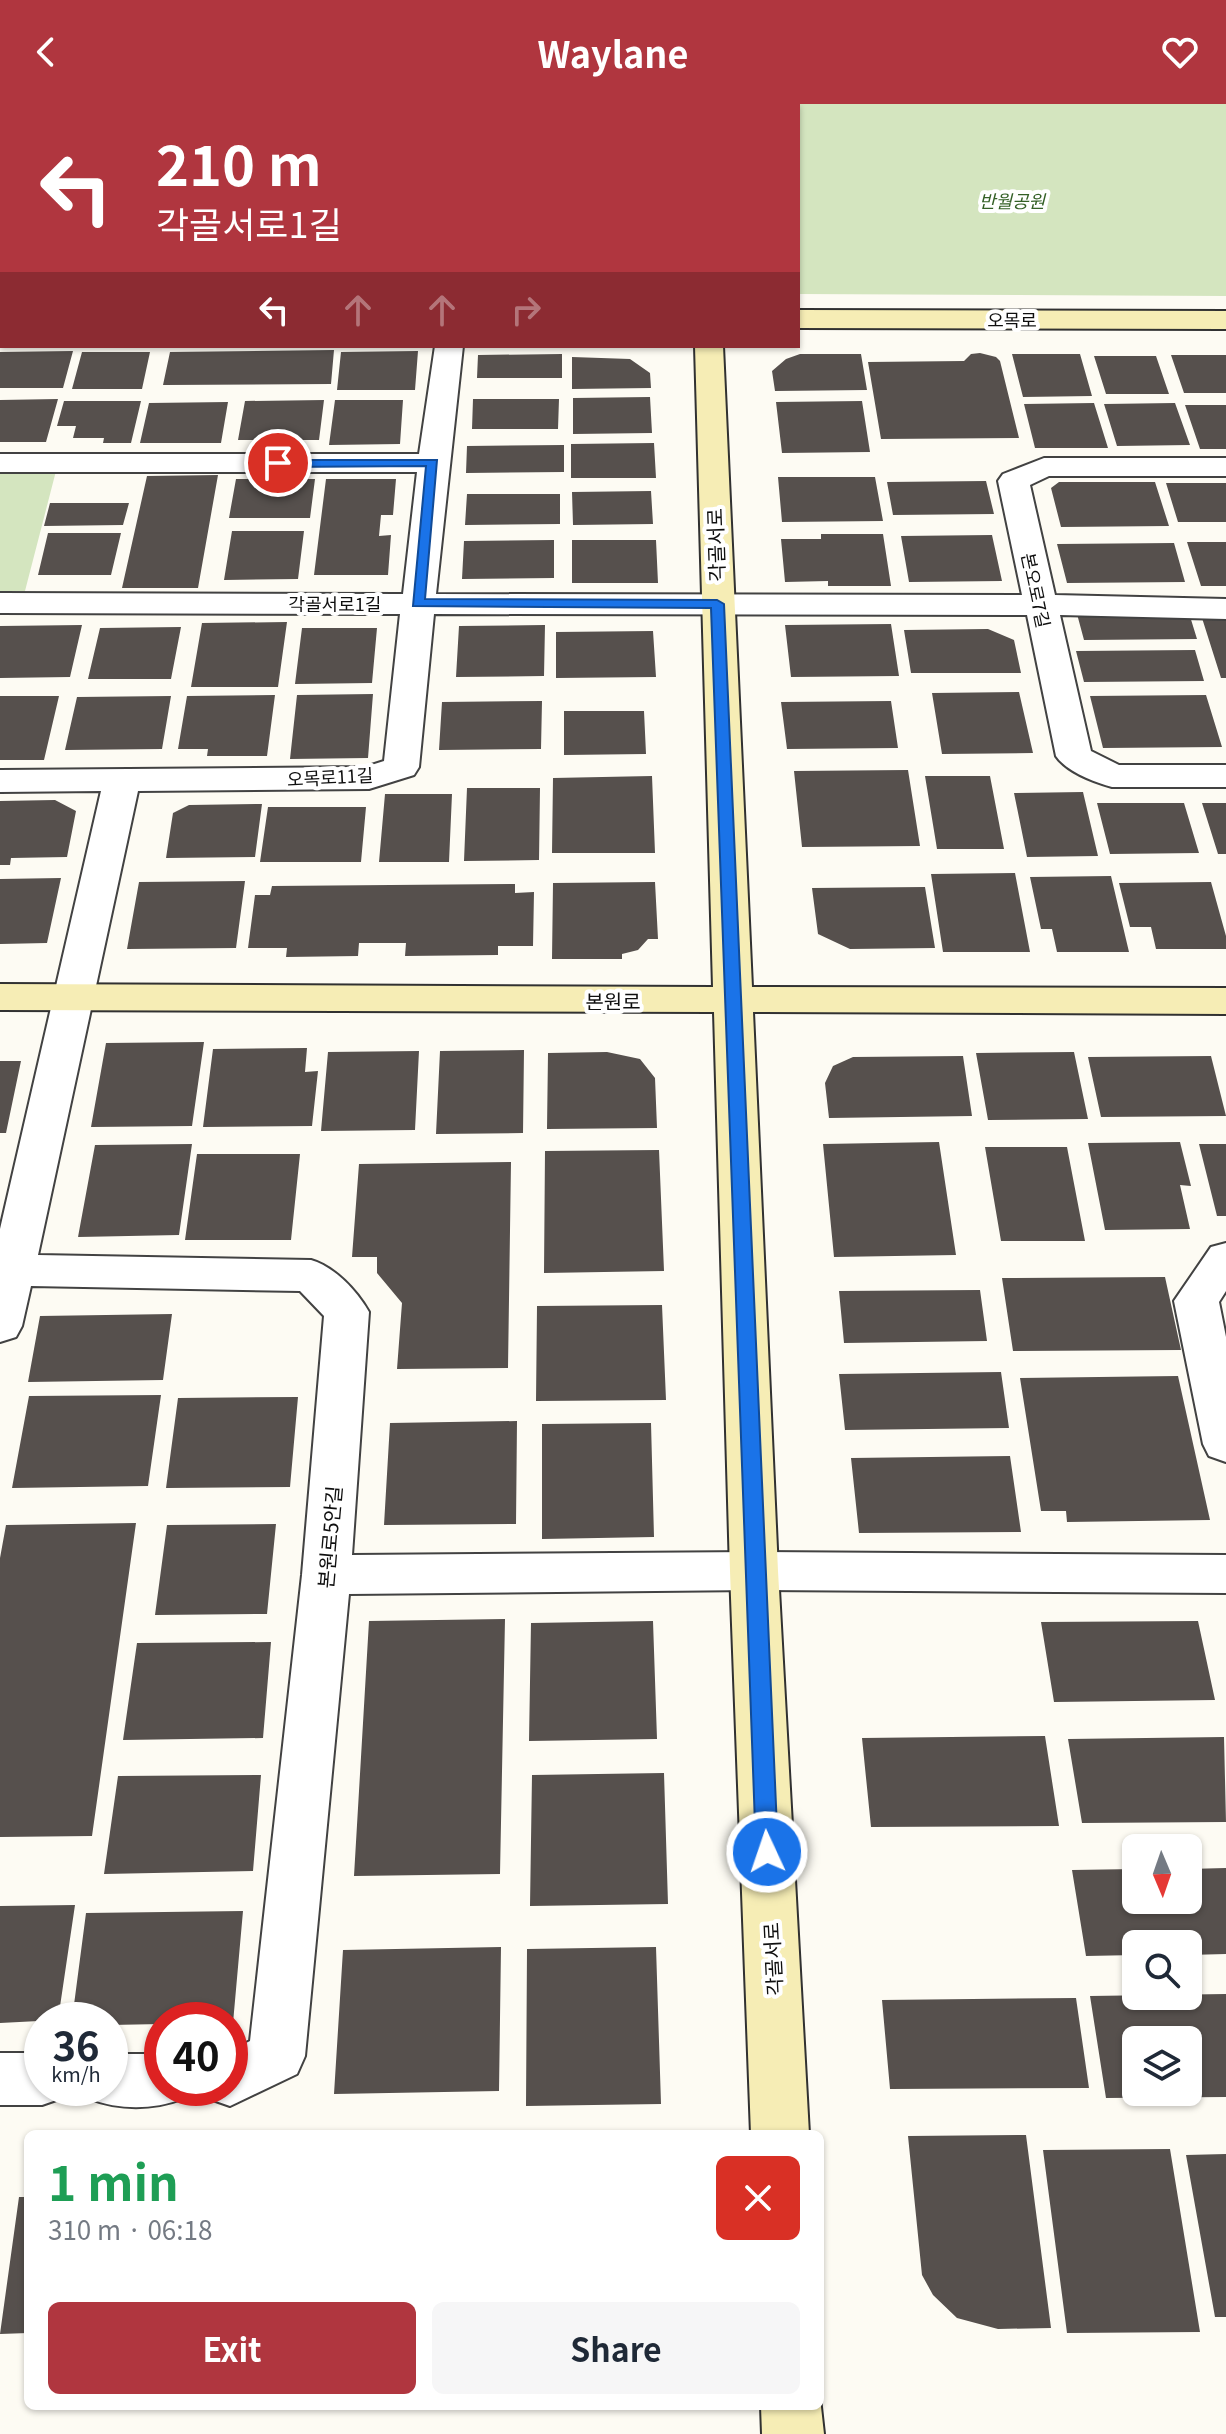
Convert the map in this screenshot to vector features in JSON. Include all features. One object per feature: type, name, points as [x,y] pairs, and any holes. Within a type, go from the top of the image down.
[{"type":"street","name":"오목로","points":[[800,319],[1226,320]]},
{"type":"street","name":"오목로11길","points":[[0,781],[369,778],[401,767],[433,463],[449,348]]},
{"type":"street","name":"각골서로","points":[[709,348],[754,1571],[780,2130]]},
{"type":"street","points":[[0,463],[433,463]]},
{"type":"street","name":"본오로7길","points":[[1226,467],[1044,467],[1014,481],[1074,756],[1112,776],[1226,776]]},
{"type":"street","name":"각골서로1길","points":[[0,603],[1040,605],[1226,609]]},
{"type":"street","points":[[0,1326],[6,1270],[73,998],[122,780]]},
{"type":"street","name":"본원로","points":[[0,997],[1226,1001]]},
{"type":"street","points":[[1226,1258],[1196,1301],[1226,1444]]},
{"type":"street","name":"본원로5안길","points":[[6,1270],[311,1276],[347,1312],[326,1575],[277,2056],[248,2071]]},
{"type":"street","points":[[326,1575],[754,1571],[1226,1574]]},
{"type":"street","points":[[0,2079],[24,2079]]},
{"type":"street","points":[[792,2410],[793,2434]]},
{"type":"green space","name":"반월공원","points":[[800,104],[1226,104],[1226,296],[800,294]]},
{"type":"green space","points":[[0,471],[56,471],[25,591],[0,591]]},
{"type":"building","points":[[334,350],[331,384],[163,385],[170,352]]},
{"type":"building","points":[[73,351],[63,388],[0,388],[0,352]]},
{"type":"building","points":[[418,351],[415,390],[337,390],[341,352]]},
{"type":"building","points":[[82,352],[150,352],[142,389],[72,389]]},
{"type":"building","points":[[980,353],[1000,361],[1019,438],[881,439],[868,362],[964,361],[971,354]]},
{"type":"building","points":[[562,354],[562,378],[477,378],[478,355]]},
{"type":"building","points":[[800,354],[861,354],[867,390],[775,391],[772,371],[786,359]]},
{"type":"building","points":[[1012,354],[1080,354],[1092,396],[1023,397]]},
{"type":"building","points":[[1171,355],[1226,355],[1226,393],[1184,393]]},
{"type":"building","points":[[1094,356],[1156,356],[1169,394],[1106,394]]},
{"type":"building","points":[[572,357],[630,359],[650,373],[651,388],[572,389]]},
{"type":"building","points":[[650,397],[652,433],[573,434],[573,398]]},
{"type":"building","points":[[58,399],[46,442],[0,442],[0,400]]},
{"type":"building","points":[[473,399],[559,399],[558,429],[472,429]]},
{"type":"building","points":[[324,400],[319,440],[238,440],[245,401]]},
{"type":"building","points":[[335,400],[403,400],[400,444],[329,445]]},
{"type":"building","points":[[64,401],[141,401],[131,443],[103,443],[104,438],[73,438],[76,426],[57,426]]},
{"type":"building","points":[[862,401],[870,452],[782,453],[776,402]]},
{"type":"building","points":[[228,402],[221,443],[140,443],[149,403]]},
{"type":"building","points":[[1094,403],[1108,448],[1035,448],[1024,404]]},
{"type":"building","points":[[1175,403],[1190,445],[1117,446],[1104,404]]},
{"type":"building","points":[[1185,405],[1226,405],[1226,449],[1200,449]]},
{"type":"building","points":[[654,443],[656,478],[571,478],[571,444]]},
{"type":"building","points":[[564,445],[564,472],[466,473],[467,446]]},
{"type":"building","points":[[218,475],[198,588],[122,588],[147,476]]},
{"type":"building","points":[[778,477],[875,477],[883,521],[782,522]]},
{"type":"building","points":[[236,479],[315,479],[310,518],[229,518]]},
{"type":"building","points":[[326,479],[396,479],[393,515],[381,515],[379,536],[391,535],[388,575],[314,575]]},
{"type":"building","points":[[986,481],[994,514],[893,515],[887,482]]},
{"type":"building","points":[[1059,482],[1155,482],[1169,526],[1061,527],[1051,488]]},
{"type":"building","points":[[1166,483],[1226,483],[1226,522],[1178,522]]},
{"type":"building","points":[[651,491],[653,524],[573,525],[572,492]]},
{"type":"building","points":[[467,494],[560,494],[560,524],[465,525]]},
{"type":"building","points":[[50,503],[129,503],[123,525],[44,526]]},
{"type":"building","points":[[232,531],[304,531],[298,579],[224,580]]},
{"type":"building","points":[[48,533],[121,533],[111,575],[38,575]]},
{"type":"building","points":[[821,534],[883,534],[891,586],[828,586],[828,581],[785,582],[781,539],[821,539]]},
{"type":"building","points":[[992,535],[1002,581],[909,582],[901,536]]},
{"type":"building","points":[[554,540],[554,578],[462,579],[464,541]]},
{"type":"building","points":[[572,540],[656,540],[658,583],[572,583]]},
{"type":"building","points":[[1187,542],[1226,542],[1226,586],[1201,586]]},
{"type":"building","points":[[1174,543],[1185,582],[1067,583],[1057,544]]},
{"type":"building","points":[[1189,613],[1197,639],[1084,640],[1077,614]]},
{"type":"building","points":[[1226,617],[1226,678],[1221,678],[1202,618]]},
{"type":"building","points":[[287,622],[278,687],[191,687],[202,623]]},
{"type":"building","points":[[891,624],[899,676],[791,677],[785,625]]},
{"type":"building","points":[[82,625],[70,677],[0,678],[0,626]]},
{"type":"building","points":[[545,625],[544,676],[456,677],[459,626]]},
{"type":"building","points":[[181,627],[171,679],[88,679],[100,628]]},
{"type":"building","points":[[302,628],[377,628],[372,683],[295,684]]},
{"type":"building","points":[[988,629],[1014,640],[1021,673],[911,673],[904,630]]},
{"type":"building","points":[[653,631],[656,677],[556,678],[556,632]]},
{"type":"building","points":[[1195,650],[1204,681],[1084,682],[1076,651]]},
{"type":"building","points":[[1019,692],[1033,753],[942,754],[932,693]]},
{"type":"building","points":[[373,694],[368,758],[290,759],[297,695]]},
{"type":"building","points":[[275,695],[267,756],[207,756],[208,749],[178,749],[187,696]]},
{"type":"building","points":[[1206,695],[1222,747],[1103,748],[1090,696]]},
{"type":"building","points":[[0,696],[59,696],[44,760],[0,760]]},
{"type":"building","points":[[171,696],[162,749],[65,750],[77,697]]},
{"type":"building","points":[[542,701],[541,749],[439,750],[442,702]]},
{"type":"building","points":[[891,701],[898,748],[787,749],[781,702]]},
{"type":"building","points":[[564,711],[644,711],[646,754],[564,755]]},
{"type":"building","points":[[908,770],[920,846],[802,847],[794,771]]},
{"type":"building","points":[[652,776],[655,853],[552,853],[553,778]]},
{"type":"building","points":[[925,776],[990,776],[1004,849],[937,849]]},
{"type":"building","points":[[467,788],[540,788],[539,860],[464,861]]},
{"type":"building","points":[[1083,792],[1098,856],[1027,857],[1014,793]]},
{"type":"building","points":[[385,794],[452,794],[449,862],[379,862]]},
{"type":"building","points":[[55,800],[76,811],[67,857],[11,858],[10,865],[0,865],[0,801]]},
{"type":"building","points":[[1097,803],[1184,803],[1199,853],[1110,854]]},
{"type":"building","points":[[1202,803],[1226,803],[1226,854],[1218,854]]},
{"type":"building","points":[[262,804],[255,857],[166,858],[173,813],[189,805]]},
{"type":"building","points":[[268,807],[366,807],[361,862],[260,862]]},
{"type":"building","points":[[1015,873],[1030,952],[943,952],[931,874]]},
{"type":"building","points":[[1111,876],[1129,952],[1057,952],[1052,929],[1041,929],[1030,877]]},
{"type":"building","points":[[61,878],[47,943],[0,944],[0,879]]},
{"type":"building","points":[[245,881],[236,948],[127,949],[139,882]]},
{"type":"building","points":[[655,882],[658,939],[648,939],[638,950],[622,954],[622,959],[552,959],[553,883]]},
{"type":"building","points":[[1211,882],[1226,936],[1226,949],[1156,949],[1151,927],[1130,927],[1119,883]]},
{"type":"building","points":[[515,884],[515,893],[534,892],[533,946],[498,946],[498,955],[405,956],[406,943],[359,943],[358,956],[286,957],[287,948],[248,948],[255,895],[270,895],[272,886]]},
{"type":"building","points":[[925,887],[935,948],[850,949],[818,934],[812,888]]},
{"type":"building","points":[[204,1042],[192,1126],[91,1127],[106,1043]]},
{"type":"building","points":[[307,1048],[305,1072],[318,1071],[312,1126],[203,1127],[213,1049]]},
{"type":"building","points":[[524,1050],[523,1133],[436,1134],[440,1051]]},
{"type":"building","points":[[419,1051],[415,1130],[321,1131],[328,1052]]},
{"type":"building","points":[[607,1052],[640,1059],[655,1078],[657,1128],[547,1129],[548,1053]]},
{"type":"building","points":[[1074,1052],[1088,1119],[988,1120],[976,1053]]},
{"type":"building","points":[[963,1056],[972,1116],[829,1118],[825,1083],[833,1066],[853,1057]]},
{"type":"building","points":[[1211,1056],[1226,1116],[1101,1117],[1088,1057]]},
{"type":"building","points":[[0,1061],[21,1061],[6,1133],[0,1133]]},
{"type":"building","points":[[939,1142],[956,1255],[834,1257],[823,1144]]},
{"type":"building","points":[[1180,1142],[1191,1186],[1180,1185],[1190,1229],[1105,1230],[1088,1143]]},
{"type":"building","points":[[192,1144],[179,1235],[78,1237],[95,1145]]},
{"type":"building","points":[[1199,1144],[1226,1144],[1226,1216],[1217,1216]]},
{"type":"building","points":[[985,1147],[1067,1147],[1085,1241],[1001,1241]]},
{"type":"building","points":[[659,1150],[664,1271],[544,1273],[545,1151]]},
{"type":"building","points":[[197,1154],[300,1154],[291,1240],[185,1240]]},
{"type":"building","points":[[511,1162],[508,1368],[397,1369],[402,1303],[377,1273],[377,1257],[352,1257],[359,1164]]},
{"type":"building","points":[[1165,1277],[1181,1350],[1013,1351],[1002,1278]]},
{"type":"building","points":[[980,1290],[987,1341],[844,1343],[839,1291]]},
{"type":"building","points":[[662,1305],[666,1400],[536,1401],[537,1306]]},
{"type":"building","points":[[172,1314],[163,1380],[28,1382],[40,1316]]},
{"type":"building","points":[[1001,1372],[1009,1428],[845,1430],[839,1374]]},
{"type":"building","points":[[1178,1376],[1210,1520],[1067,1522],[1066,1511],[1041,1511],[1020,1378]]},
{"type":"building","points":[[161,1395],[148,1486],[12,1488],[29,1396]]},
{"type":"building","points":[[298,1397],[290,1487],[166,1488],[178,1398]]},
{"type":"building","points":[[517,1421],[516,1524],[384,1525],[390,1423]]},
{"type":"building","points":[[651,1423],[654,1537],[542,1539],[542,1424]]},
{"type":"building","points":[[1010,1456],[1021,1532],[859,1533],[851,1458]]},
{"type":"building","points":[[136,1523],[92,1836],[0,1837],[0,1558],[6,1525]]},
{"type":"building","points":[[276,1524],[267,1614],[155,1615],[167,1525]]},
{"type":"building","points":[[505,1619],[500,1874],[354,1876],[369,1621]]},
{"type":"building","points":[[653,1621],[657,1739],[529,1741],[531,1623]]},
{"type":"building","points":[[1198,1621],[1215,1700],[1054,1702],[1041,1622]]},
{"type":"building","points":[[271,1642],[263,1738],[123,1740],[137,1643]]},
{"type":"building","points":[[1045,1736],[1059,1826],[871,1827],[862,1738]]},
{"type":"building","points":[[1224,1737],[1226,1822],[1082,1823],[1068,1739]]},
{"type":"building","points":[[664,1773],[668,1904],[530,1906],[532,1775]]},
{"type":"building","points":[[261,1775],[253,1871],[104,1874],[118,1776]]},
{"type":"building","points":[[1226,1868],[1226,1954],[1202,1955],[1202,1930],[1122,1930],[1122,1955],[1086,1956],[1072,1870],[1122,1869],[1122,1914],[1202,1914],[1202,1869]]},
{"type":"building","points":[[75,1905],[61,2002],[24,2002],[24,2022],[0,2023],[0,1906]]},
{"type":"building","points":[[243,1911],[235,2002],[144,2002],[144,2024],[128,2025],[128,2002],[74,2002],[86,1913]]},
{"type":"building","points":[[501,1947],[499,2091],[334,2094],[343,1950]]},
{"type":"building","points":[[656,1947],[661,2104],[526,2106],[527,1949]]},
{"type":"building","points":[[1202,1994],[1226,1994],[1226,2097],[1202,2097],[1202,2026],[1122,2026],[1122,2098],[1106,2098],[1090,1996],[1122,1996],[1122,2010],[1202,2010]]},
{"type":"building","points":[[1076,1998],[1089,2088],[890,2089],[882,2000]]},
{"type":"building","points":[[1026,2135],[1051,2328],[998,2329],[957,2318],[933,2295],[922,2275],[908,2136]]},
{"type":"building","points":[[1170,2149],[1200,2332],[1067,2333],[1043,2150]]},
{"type":"building","points":[[1226,2154],[1226,2317],[1215,2317],[1186,2155]]},
{"type":"building","points":[[19,2197],[24,2197],[24,2333],[0,2334]]},
{"type":"route","points":[[278,463],[433,463],[418,603],[717,604],[767,1852]]}]
